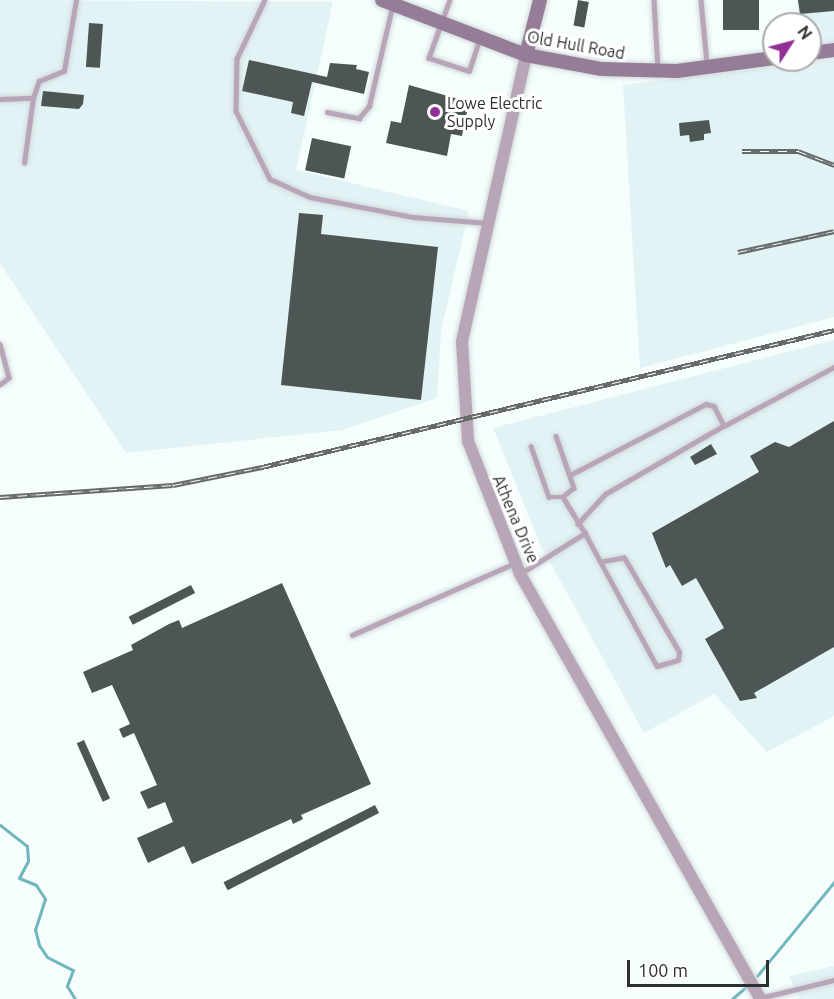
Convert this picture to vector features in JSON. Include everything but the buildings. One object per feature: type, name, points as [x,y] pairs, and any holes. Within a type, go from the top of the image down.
[{"type":"main road","name":"Athena Drive","points":[[526,55],[540,0]]},
{"type":"main road","name":"Old Hull Road","points":[[387,2],[526,55],[601,69],[658,71],[762,60]]},
{"type":"street","name":"Athena Drive","points":[[526,55],[462,342],[461,397],[468,441],[518,568],[760,999]]},
{"type":"lane","points":[[24,163],[33,99],[39,81],[64,71],[76,0]]},
{"type":"lane","points":[[265,0],[237,59],[236,111],[270,179],[310,197],[413,218],[488,223]]},
{"type":"lane","points":[[450,0],[429,58],[469,71],[480,38]]},
{"type":"lane","points":[[654,0],[658,71]]},
{"type":"lane","points":[[701,0],[707,67]]},
{"type":"lane","points":[[327,112],[359,118],[369,106],[387,2]]},
{"type":"lane","points":[[0,99],[33,99]]},
{"type":"lane","points":[[0,344],[9,378],[0,385]]},
{"type":"lane","points":[[578,524],[606,494],[724,426],[834,368]]},
{"type":"lane","points":[[570,475],[706,404],[714,406],[724,426]]},
{"type":"lane","points":[[531,446],[549,497],[563,498],[574,491],[556,436]]},
{"type":"lane","points":[[563,498],[602,562],[657,666],[678,660],[624,558],[602,562]]},
{"type":"lane","points":[[352,634],[518,568],[585,533]]},
{"type":"lane","points":[[760,999],[834,980]]},
{"type":"shaded area","points":[[0,0],[333,2],[296,170],[469,211],[441,331],[437,398],[342,430],[126,453],[0,263]]},
{"type":"shaded area","points":[[797,0],[834,0],[834,47],[822,48],[822,12],[798,12]]},
{"type":"shaded area","points":[[834,60],[834,317],[640,368],[623,85],[762,69],[762,72],[822,72],[822,61]]},
{"type":"shaded area","points":[[834,340],[834,716],[767,752],[714,694],[644,733],[541,546],[493,428]]},
{"type":"shaded area","points":[[834,966],[834,999],[800,999],[789,976]]},
{"type":"waterway","points":[[0,825],[27,846],[28,861],[19,878],[36,885],[45,899],[35,929],[39,945],[47,957],[73,970],[67,986],[75,999]]},
{"type":"waterway","points":[[757,976],[834,882]]},
{"type":"waterway","points":[[732,999],[749,984]]},
{"type":"railway","points":[[742,151],[798,151],[834,165]]},
{"type":"railway","points":[[738,252],[834,231]]},
{"type":"railway","points":[[0,497],[173,485],[262,467],[834,330]]},
{"type":"place","name":"Lowe Electric Supply","points":[[435,112]]}]
